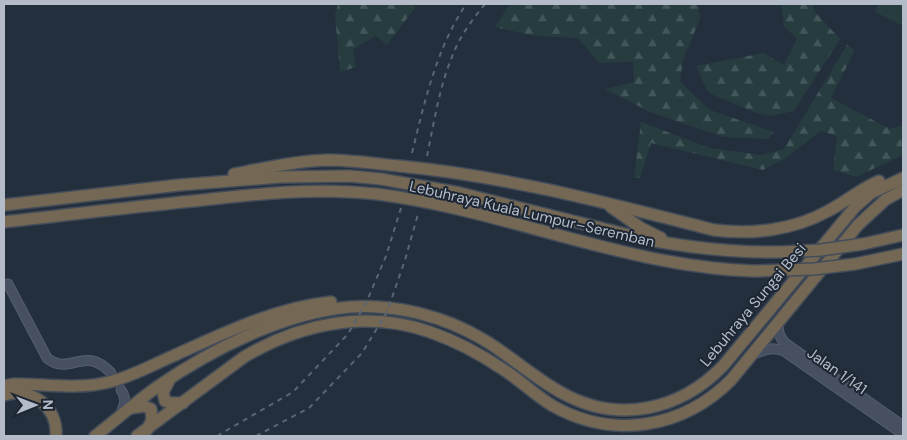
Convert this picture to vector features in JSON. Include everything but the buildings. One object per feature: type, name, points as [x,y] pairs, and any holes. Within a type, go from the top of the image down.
[{"type":"highway","points":[[179,185],[291,164],[343,160],[459,174],[550,191],[714,230],[741,232],[784,227],[811,219],[838,206],[865,187],[903,170]]},
{"type":"highway","name":"Lebuhraya Kuala Lumpur–Seremban","points":[[4,206],[179,185],[314,175],[381,179],[460,193],[649,240],[737,253],[822,250],[863,244],[903,235]]},
{"type":"highway","name":"Lebuhraya Sungai Besi","points":[[95,436],[144,397],[169,380],[236,342],[277,323],[310,313],[351,307],[400,309],[431,316],[461,328],[483,339],[561,393],[587,404],[617,409],[652,407],[686,395],[710,379],[737,350],[854,207],[871,193],[903,178]]},
{"type":"highway","name":"Lebuhraya Sungai Besi","points":[[142,433],[244,357],[260,348],[288,335],[314,327],[341,322],[390,323],[432,332],[496,365],[553,406],[590,421],[618,426],[655,424],[676,418],[710,399],[721,390],[858,225],[885,200],[903,190]]},
{"type":"highway","name":"Lebuhraya Kuala Lumpur–Seremban","points":[[4,222],[250,194],[347,191],[405,198],[461,210],[628,253],[700,267],[754,271],[814,270],[903,254]]},
{"type":"highway","points":[[608,205],[641,228],[676,245]]},
{"type":"highway","points":[[4,386],[14,384],[94,386],[111,382],[224,333],[291,309],[336,302],[351,307]]},
{"type":"highway","points":[[169,380],[163,392],[164,398],[168,402],[183,403]]},
{"type":"highway","points":[[4,395],[19,393],[40,400],[53,414],[56,436]]},
{"type":"highway","points":[[130,408],[144,406],[151,410],[152,420],[142,433]]},
{"type":"street","points":[[6,284],[47,358],[60,364],[94,360],[103,364],[111,373]]},
{"type":"street","name":"Jalan 1/141","points":[[779,320],[778,331],[780,338],[785,343],[903,426]]},
{"type":"street","name":"Jalan 1/141","points":[[751,356],[764,349],[772,348],[784,351],[903,434]]},
{"type":"street","points":[[119,417],[125,405],[123,392],[144,397]]},
{"type":"green space","points":[[338,4],[413,4],[415,8],[387,45],[376,36],[353,49],[356,67],[340,72],[335,15]]},
{"type":"green space","points":[[510,4],[698,4],[700,19],[683,60],[680,82],[710,110],[774,132],[768,139],[723,137],[650,112],[605,89],[634,82],[633,62],[599,63],[578,38],[535,36],[495,27]]},
{"type":"green space","points":[[781,4],[813,4],[814,11],[840,39],[794,111],[770,116],[757,113],[713,95],[706,88],[696,66],[764,53],[784,65],[797,39],[784,26]]},
{"type":"green space","points":[[878,4],[903,4],[903,26],[875,12]]},
{"type":"green space","points":[[847,45],[855,50],[831,98],[890,129],[903,125],[903,155],[856,177],[833,170],[837,136],[821,131],[786,158],[763,170],[651,143],[640,178],[634,178],[641,122],[710,148],[761,155],[784,149]]},
{"type":"railway","points":[[412,153],[439,57],[466,4]]},
{"type":"railway","points":[[427,156],[447,69],[462,36],[485,4]]},
{"type":"railway","points":[[217,436],[293,392],[348,334],[367,301],[386,256],[401,208]]},
{"type":"railway","points":[[256,436],[309,408],[362,353],[387,312],[418,214]]}]
